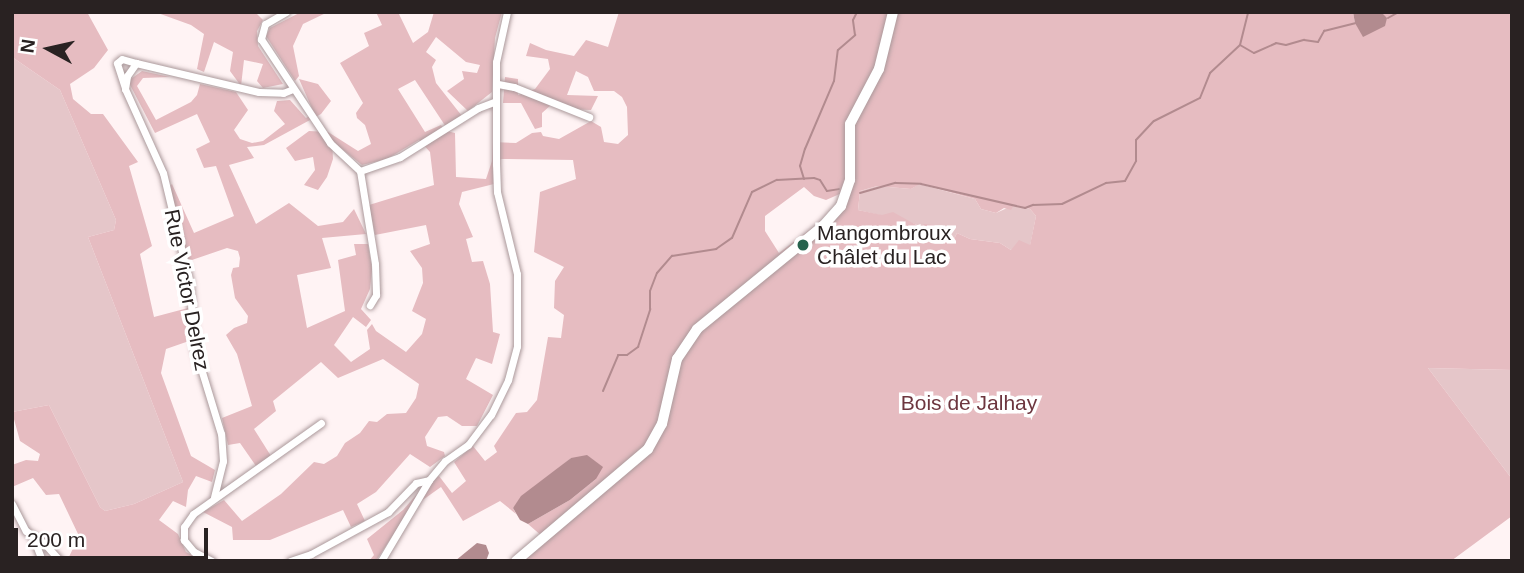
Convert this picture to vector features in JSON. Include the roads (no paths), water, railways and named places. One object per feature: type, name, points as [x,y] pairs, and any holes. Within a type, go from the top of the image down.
[{"type":"main road","points":[[516,561],[648,449],[662,424],[677,359],[697,329],[823,226],[841,206],[850,180],[850,124],[879,69],[893,12]]},
{"type":"street","points":[[286,12],[265,24],[261,39],[330,143],[360,171],[375,264],[376,295],[370,305]]},
{"type":"street","points":[[381,561],[429,480],[445,461],[468,446],[491,415],[508,380],[517,346],[517,274],[497,192],[496,62],[507,12]]},
{"type":"street","name":"Rue Victor Delrez","points":[[136,63],[121,59],[117,63],[125,89],[163,173],[189,281],[195,349],[223,448],[214,497]]},
{"type":"street","points":[[125,89],[127,75],[136,63],[258,92],[283,93],[293,89]]},
{"type":"street","points":[[498,84],[514,87],[589,117]]},
{"type":"street","points":[[360,171],[400,157],[478,108],[496,101]]},
{"type":"street","points":[[212,561],[194,552],[184,540],[183,533],[193,514],[321,423]]},
{"type":"street","points":[[290,561],[310,557],[388,512],[416,483],[429,480]]},
{"type":"street","points":[[12,504],[20,522],[33,537],[42,561]]},
{"type":"street","points":[[33,537],[44,542],[61,561]]},
{"type":"waterway","points":[[804,179],[800,166],[805,149],[834,81],[838,50],[855,35],[853,20],[857,12]]},
{"type":"waterway","points":[[1240,45],[1248,12]]},
{"type":"waterway","points":[[1388,18],[1399,12]]},
{"type":"waterway","points":[[860,193],[896,183],[921,184],[1025,208],[1033,205],[1062,204],[1106,183],[1125,181],[1136,161],[1136,140],[1154,121],[1200,98],[1210,73],[1240,45],[1254,53],[1276,43],[1286,45],[1304,40],[1318,42],[1324,31],[1355,23]]},
{"type":"waterway","points":[[603,391],[618,355],[627,355],[638,347],[650,309],[650,291],[657,273],[672,256],[716,249],[732,238],[752,192],[777,180],[814,178],[820,180],[827,191],[839,189]]},
{"type":"place","name":"Mangombroux Châlet du Lac","points":[[803,245]]},
{"type":"park label","name":"Bois de Jalhay","points":[[969,403]]}]
